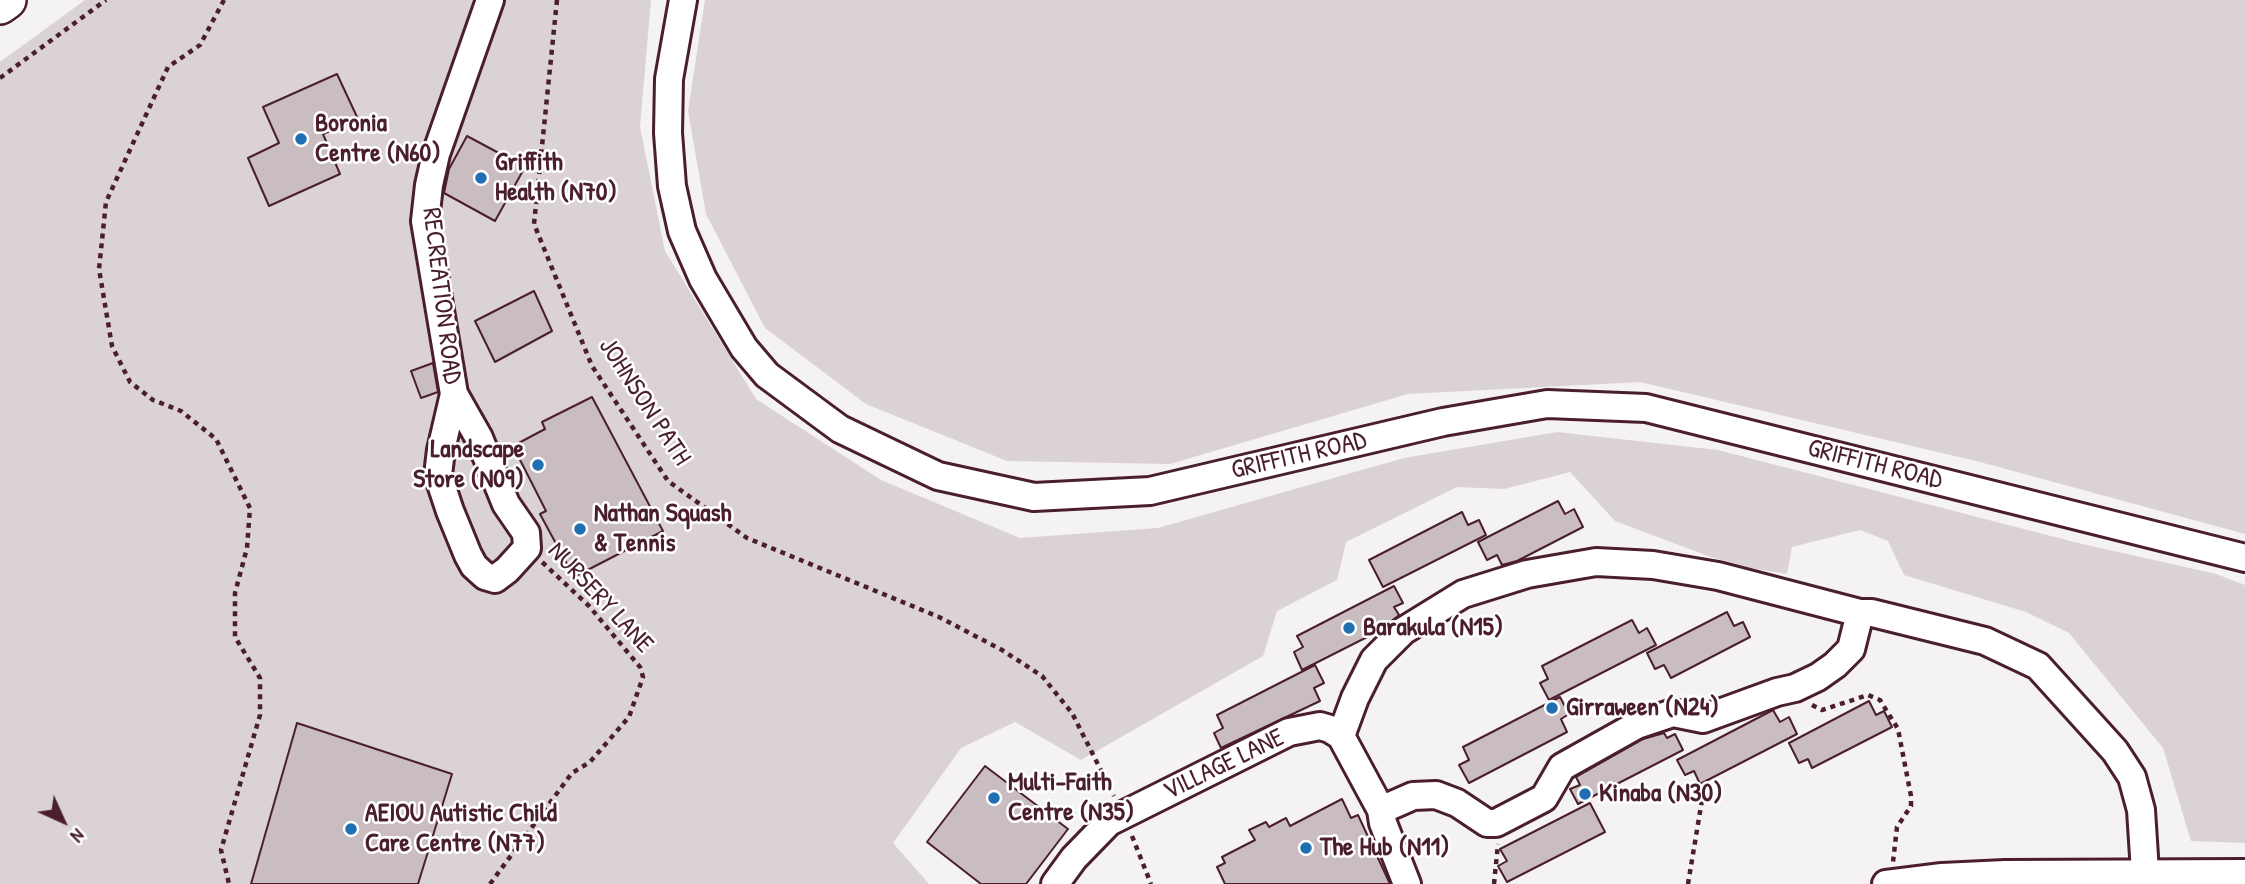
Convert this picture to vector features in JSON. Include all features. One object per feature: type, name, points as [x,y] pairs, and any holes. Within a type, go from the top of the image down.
[{"type":"highway","points":[[0,5],[7,0]]},
{"type":"street","name":"RECREATION ROAD","points":[[490,0],[436,154],[425,221],[454,394],[441,450],[439,475],[468,555],[474,566],[485,576],[495,579],[527,548]]},
{"type":"street","name":"GRIFFITH ROAD","points":[[683,0],[669,79],[668,133],[672,186],[682,232],[703,279],[744,348],[767,375],[840,429],[938,476],[1034,497],[1150,491],[1443,422],[1521,408],[1548,404],[1646,408],[2245,558]]},
{"type":"street","points":[[454,394],[479,438],[506,504],[526,533],[527,548]]},
{"type":"street","points":[[1407,884],[1383,823],[1381,810],[1340,736],[1374,660],[1402,631],[1464,594],[1527,574],[1596,562],[1653,565],[1718,576],[1860,613],[1985,641],[2038,666],[2115,751],[2133,777],[2141,810],[2145,872]]},
{"type":"street","points":[[1381,810],[1413,796],[1436,795],[1457,803],[1487,823],[1496,823],[1544,798],[1562,767],[1637,725],[1673,713],[1703,719],[1795,688],[1827,671],[1851,649],[1860,613]]},
{"type":"street","name":"VILLAGE LANE","points":[[1055,884],[1074,858],[1109,822],[1289,732],[1320,726],[1331,729],[1340,736]]},
{"type":"street","points":[[1890,874],[1942,877],[2145,872],[2245,873]]},
{"type":"path","points":[[0,78],[106,0]]},
{"type":"path","points":[[223,0],[200,45],[168,67],[106,202],[99,269],[112,346],[130,382],[153,400],[181,411],[216,439],[250,508],[247,548],[235,593],[235,637],[260,678],[260,715],[221,850],[229,884]]},
{"type":"path","name":"JOHNSON PATH","points":[[557,0],[534,224],[592,366],[668,481],[747,538],[939,617],[1002,650],[1042,676],[1072,713],[1097,762]]},
{"type":"path","name":"NURSERY LANE","points":[[490,884],[572,773],[590,762],[629,717],[643,677],[640,667],[589,606],[527,548]]},
{"type":"path","points":[[1795,688],[1805,701],[1822,710],[1868,695],[1880,700],[1886,707],[1901,739],[1912,796],[1911,807],[1897,827],[1890,874]]},
{"type":"path","points":[[1688,884],[1705,782]]},
{"type":"path","points":[[1494,884],[1500,839],[1496,823]]},
{"type":"shaded area","points":[[85,0],[651,0],[640,127],[665,251],[756,399],[881,480],[1020,538],[1158,528],[1404,458],[1557,432],[1718,450],[2074,542],[2216,574],[2245,585],[2245,843],[2191,841],[2163,748],[2069,633],[2026,612],[1904,575],[1888,541],[1860,530],[1792,547],[1787,574],[1750,568],[1708,556],[1615,521],[1570,472],[1504,489],[1457,487],[1346,542],[1337,580],[1277,611],[1263,656],[1081,760],[1015,722],[961,748],[893,843],[929,884],[0,884],[0,62]]},
{"type":"shaded area","points":[[705,0],[2245,0],[2245,534],[1980,462],[1640,382],[1408,394],[1170,464],[1007,461],[866,404],[765,328],[706,214],[688,111]]},
{"type":"building","name":"Boronia Centre (N60)","points":[[337,74],[358,119],[323,134],[340,174],[269,206],[248,158],[279,143],[263,107]]},
{"type":"building","name":"Griffith Health (N70)","points":[[467,136],[525,167],[495,221],[444,193],[449,169]]},
{"type":"building","points":[[534,291],[552,331],[495,362],[475,321]]},
{"type":"building","points":[[433,363],[438,392],[421,398],[411,371]]},
{"type":"building","points":[[592,397],[663,531],[574,577],[540,514],[546,511],[513,446],[545,429],[542,422]]},
{"type":"building","points":[[1558,501],[1565,514],[1574,509],[1583,527],[1517,561],[1502,565],[1497,555],[1487,560],[1478,542]]},
{"type":"building","points":[[1462,512],[1468,525],[1479,520],[1486,535],[1383,587],[1369,560]]},
{"type":"building","points":[[1394,586],[1403,603],[1394,607],[1399,615],[1383,629],[1302,670],[1294,652],[1303,647],[1297,636]]},
{"type":"building","points":[[1727,612],[1734,626],[1743,622],[1750,637],[1671,678],[1664,665],[1655,669],[1647,653]]},
{"type":"building","points":[[1632,620],[1639,633],[1647,628],[1656,645],[1549,700],[1540,683],[1548,679],[1542,666]]},
{"type":"building","points":[[1315,665],[1324,683],[1314,688],[1320,701],[1221,748],[1214,733],[1223,728],[1217,715]]},
{"type":"building","points":[[1560,697],[1569,714],[1561,719],[1567,732],[1469,783],[1459,765],[1469,760],[1463,747]]},
{"type":"building","points":[[1869,701],[1876,715],[1884,711],[1892,727],[1812,768],[1808,759],[1799,763],[1789,743]]},
{"type":"building","points":[[1773,710],[1780,722],[1789,717],[1797,734],[1700,784],[1694,771],[1685,775],[1677,760]]},
{"type":"building","name":"AEIOU Autistic Child Care Centre (N77)","points":[[297,723],[452,774],[418,884],[251,884]]},
{"type":"building","points":[[1664,733],[1667,738],[1675,734],[1683,750],[1578,804],[1570,789],[1580,785],[1576,777],[1643,739]]},
{"type":"building","name":"Multi-Faith Centre (N35)","points":[[985,766],[1068,829],[1026,884],[981,884],[927,842]]},
{"type":"building","name":"The Hub (N11)","points":[[1342,799],[1351,818],[1358,815],[1390,884],[1225,884],[1217,867],[1225,863],[1222,857],[1255,840],[1249,830],[1266,822],[1269,827],[1286,818],[1290,826]]},
{"type":"building","points":[[1590,803],[1605,832],[1507,882],[1498,866],[1507,861],[1500,849]]},
{"type":"place","name":"Boronia Centre (N60)","points":[[301,139]]},
{"type":"place","name":"Griffith Health (N70)","points":[[481,178]]},
{"type":"place","name":"Landscape Store (N09)","points":[[538,465]]},
{"type":"place","name":"Nathan Squash & Tennis","points":[[580,529]]},
{"type":"place","name":"Barakula (N15)","points":[[1349,628]]},
{"type":"place","name":"Girraween (N24)","points":[[1552,708]]},
{"type":"place","name":"Kinaba (N30)","points":[[1585,794]]},
{"type":"place","name":"Multi-Faith Centre (N35)","points":[[994,798]]},
{"type":"place","name":"AEIOU Autistic Child Care Centre (N77)","points":[[351,829]]},
{"type":"place","name":"The Hub (N11)","points":[[1306,848]]}]
